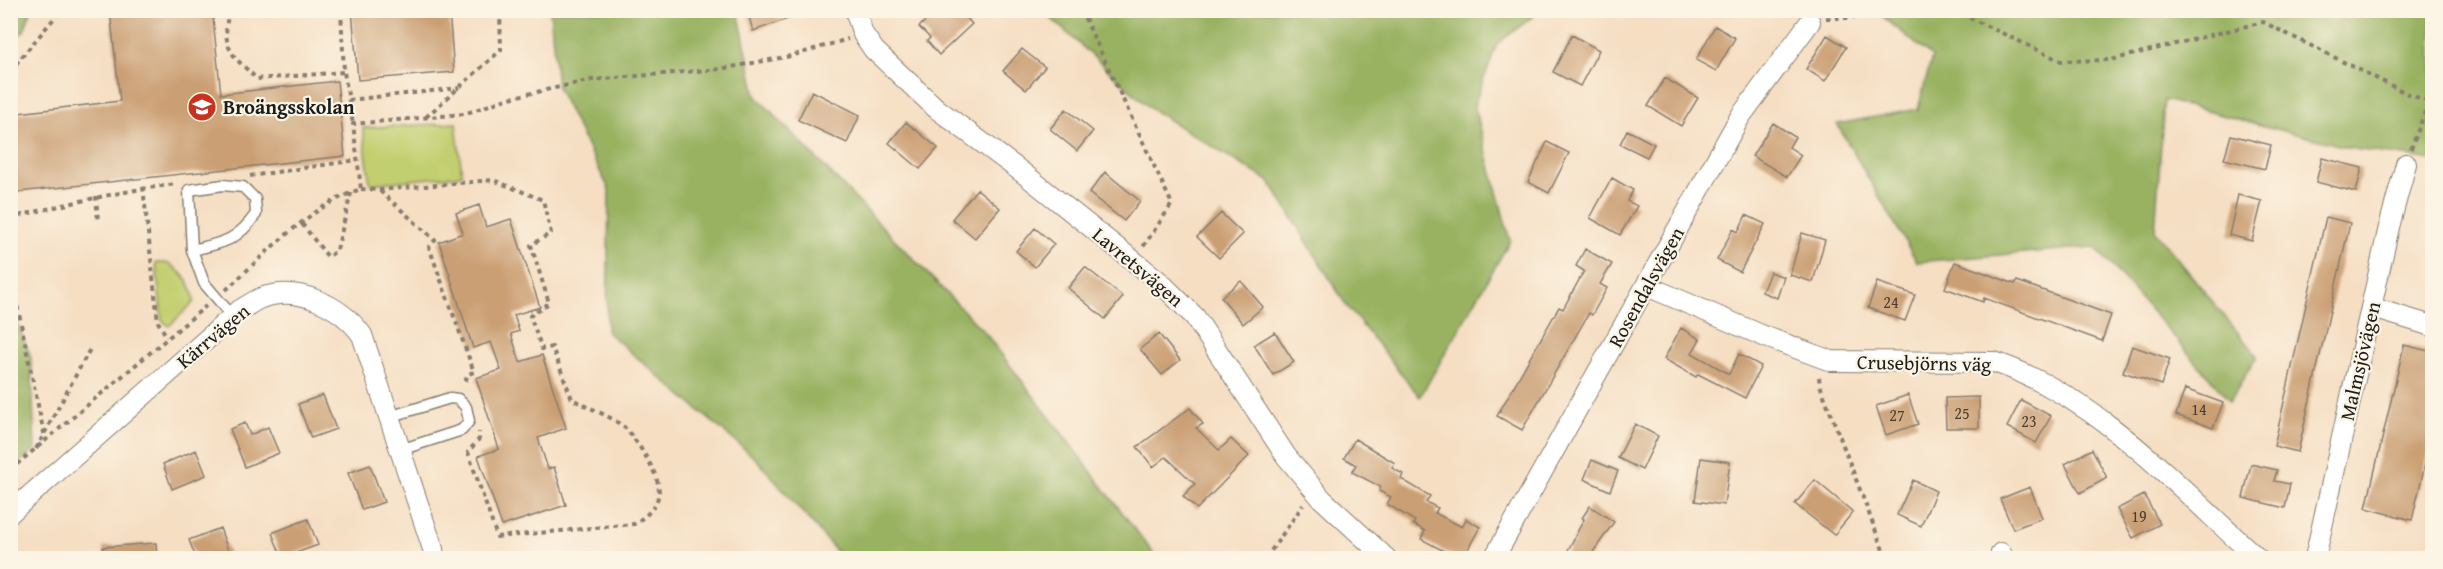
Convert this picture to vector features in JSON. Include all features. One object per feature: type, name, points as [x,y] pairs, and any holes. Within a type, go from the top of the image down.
[{"type":"street","name":"Lavretsvägen","points":[[855,10],[863,34],[874,50],[937,109],[1023,173],[1134,261],[1160,282],[1195,317],[1286,456],[1322,499],[1386,558]]},
{"type":"street","name":"Rosendalsvägen","points":[[1494,558],[1740,117],[1810,22]]},
{"type":"street","name":"Malmsjövägen","points":[[2315,558],[2373,308],[2389,227],[2406,164]]},
{"type":"street","name":"Crusebjörns väg","points":[[1647,286],[1831,361],[1994,362],[2016,370],[2040,381],[2127,440],[2257,558]]},
{"type":"street","name":"Kärrvägen","points":[[10,513],[233,317],[260,298],[284,293],[301,295],[335,309],[352,321],[362,335],[434,558]]},
{"type":"street","points":[[2373,308],[2433,327]]},
{"type":"lane","points":[[192,250],[221,243],[243,232],[256,214],[255,199],[243,187],[223,185],[189,190],[192,250],[204,283],[233,317]]},
{"type":"lane","points":[[389,417],[450,398],[458,399],[465,407],[469,421],[462,430],[400,450]]},
{"type":"path","points":[[10,71],[61,10]]},
{"type":"path","points":[[229,10],[225,27],[230,53],[257,79],[344,72]]},
{"type":"path","points":[[341,10],[344,72],[361,189]]},
{"type":"path","points":[[425,117],[501,50],[500,10]]},
{"type":"path","points":[[1081,10],[1172,204],[1134,261]]},
{"type":"path","points":[[1810,22],[1816,18],[1851,18],[1881,10]]},
{"type":"path","points":[[1953,10],[2061,61],[2111,60],[2263,22],[2410,95],[2431,100],[2406,164]]},
{"type":"path","points":[[353,124],[464,114],[509,98],[592,80],[720,69],[791,56],[863,34]]},
{"type":"path","points":[[349,100],[459,88]]},
{"type":"path","points":[[10,470],[88,407],[302,224],[351,192],[361,189],[379,190],[493,180],[543,200],[551,233],[531,245],[549,303],[530,316],[542,349],[552,347],[572,399],[624,427],[656,475],[659,496],[650,512],[634,524],[497,537],[468,452],[479,439],[477,424]]},
{"type":"path","points":[[143,187],[158,322],[167,338]]},
{"type":"path","points":[[379,190],[435,240],[429,247],[474,372],[468,374],[464,385],[467,395]]},
{"type":"path","points":[[302,224],[328,257],[337,250],[351,192]]},
{"type":"path","points":[[96,196],[98,221]]},
{"type":"path","points":[[10,271],[44,434]]},
{"type":"path","points":[[35,449],[90,349]]},
{"type":"path","points":[[1819,358],[1820,385],[1886,558]]},
{"type":"path","points":[[452,388],[464,385]]},
{"type":"path","points":[[1266,558],[1314,489]]},
{"type":"green space","points":[[11,10],[31,11],[24,31],[11,40]]},
{"type":"green space","points":[[550,11],[738,11],[756,96],[986,334],[1157,558],[842,558],[757,460],[607,332],[609,189],[557,87]]},
{"type":"green space","points":[[1043,11],[1540,11],[1497,44],[1474,105],[1510,241],[1420,397],[1346,305],[1270,182],[1151,109]]},
{"type":"green space","points":[[1876,11],[2432,11],[2432,160],[2354,149],[2164,100],[2155,231],[2257,356],[2230,401],[2095,247],[1917,262],[1837,124],[1918,109],[1932,57]]},
{"type":"green space","points":[[456,123],[462,175],[370,184],[363,128]]},
{"type":"green space","points":[[156,263],[169,263],[179,271],[192,289],[194,302],[169,326],[162,320]]},
{"type":"green space","points":[[11,309],[31,357],[35,449],[11,470]]},
{"type":"building","name":"Broängsskolan","points":[[110,10],[212,10],[221,94],[337,81],[345,156],[10,193],[10,114],[120,101]]},
{"type":"building","points":[[352,10],[449,10],[454,72],[358,80]]},
{"type":"building","points":[[747,10],[805,10],[805,13],[753,31]]},
{"type":"building","points":[[937,10],[947,10],[953,18],[960,11],[972,24],[939,55],[927,41],[930,38],[919,27]]},
{"type":"building","points":[[1715,26],[1735,38],[1716,71],[1696,60]]},
{"type":"building","points":[[1572,35],[1599,50],[1580,86],[1553,72]]},
{"type":"building","points":[[1827,35],[1846,47],[1825,81],[1806,69]]},
{"type":"building","points":[[1022,49],[1045,67],[1026,90],[1003,71]]},
{"type":"building","points":[[1665,78],[1698,98],[1681,126],[1648,106]]},
{"type":"building","points":[[812,91],[860,115],[847,143],[798,120]]},
{"type":"building","points":[[1066,109],[1093,131],[1077,151],[1050,129]]},
{"type":"building","points":[[906,122],[938,148],[920,169],[889,143]]},
{"type":"building","points":[[1773,123],[1795,137],[1789,147],[1801,155],[1787,177],[1752,156]]},
{"type":"building","points":[[1627,130],[1654,144],[1647,157],[1620,144]]},
{"type":"building","points":[[2231,135],[2271,145],[2265,169],[2224,159]]},
{"type":"building","points":[[1547,142],[1569,153],[1549,193],[1528,182]]},
{"type":"building","points":[[2322,158],[2362,168],[2356,192],[2316,182]]},
{"type":"building","points":[[1105,172],[1140,201],[1124,221],[1089,193]]},
{"type":"building","points":[[1612,178],[1633,190],[1627,201],[1637,206],[1620,235],[1590,218]]},
{"type":"building","points":[[977,189],[1000,208],[975,238],[952,219]]},
{"type":"building","points":[[2238,195],[2262,201],[2252,241],[2229,235]]},
{"type":"building","points":[[479,205],[486,227],[511,219],[540,307],[514,315],[519,331],[511,334],[520,362],[542,355],[566,428],[538,438],[548,469],[554,467],[566,505],[502,526],[478,456],[499,449],[476,378],[501,370],[491,342],[473,348],[439,242],[463,233],[456,213]]},
{"type":"building","points":[[1221,213],[1243,234],[1219,258],[1197,237]]},
{"type":"building","points":[[1746,215],[1765,224],[1740,272],[1717,260],[1733,229],[1738,232]]},
{"type":"building","points":[[2326,217],[2350,223],[2298,452],[2274,446]]},
{"type":"building","points":[[1035,228],[1054,244],[1035,267],[1016,251]]},
{"type":"building","points":[[1802,233],[1825,240],[1813,282],[1790,275]]},
{"type":"building","points":[[1585,249],[1612,264],[1600,284],[1607,288],[1592,315],[1589,313],[1522,430],[1497,416],[1559,307],[1563,309],[1584,271],[1576,266]]},
{"type":"building","points":[[1955,262],[2015,284],[2017,281],[2111,315],[2102,341],[1984,298],[1983,302],[1945,288]]},
{"type":"building","points":[[1085,267],[1123,297],[1105,319],[1068,288]]},
{"type":"building","points":[[1770,272],[1784,277],[1777,298],[1762,292]]},
{"type":"building","points":[[1241,281],[1263,307],[1243,324],[1221,297]]},
{"type":"building","points":[[1877,282],[1915,295],[1905,321],[1868,308]]},
{"type":"building","points":[[1681,328],[1700,339],[1692,353],[1729,374],[1739,354],[1761,366],[1745,398],[1698,374],[1696,377],[1664,359]]},
{"type":"building","points":[[1275,332],[1294,362],[1273,375],[1254,345]]},
{"type":"building","points":[[1159,334],[1180,360],[1162,375],[1140,349]]},
{"type":"building","points":[[2404,345],[2433,352],[2433,430],[2412,520],[2366,508]]},
{"type":"building","points":[[2132,346],[2170,359],[2161,385],[2123,372]]},
{"type":"building","points":[[2185,389],[2223,403],[2213,428],[2176,415]]},
{"type":"building","points":[[323,395],[336,429],[311,438],[298,404]]},
{"type":"building","points":[[1908,395],[1918,424],[1886,435],[1876,406]]},
{"type":"building","points":[[1979,397],[1979,428],[1946,428],[1945,398]]},
{"type":"building","points":[[2021,400],[2051,416],[2036,443],[2007,427]]},
{"type":"building","points":[[1190,408],[1203,424],[1196,428],[1219,450],[1231,439],[1249,456],[1197,509],[1183,496],[1195,484],[1166,457],[1153,467],[1137,447]]},
{"type":"building","points":[[245,423],[250,435],[268,427],[279,453],[245,467],[230,429]]},
{"type":"building","points":[[1635,424],[1658,436],[1642,470],[1618,458]]},
{"type":"building","points":[[1355,439],[1395,463],[1392,468],[1403,474],[1401,479],[1430,496],[1426,502],[1438,508],[1435,513],[1462,527],[1466,519],[1480,527],[1463,558],[1457,558],[1421,539],[1425,531],[1413,524],[1415,521],[1387,504],[1391,497],[1379,491],[1381,487],[1352,472],[1356,465],[1344,458]]},
{"type":"building","points":[[2092,449],[2107,478],[2080,493],[2065,464]]},
{"type":"building","points":[[196,450],[206,475],[172,489],[163,464]]},
{"type":"building","points":[[1701,458],[1730,462],[1724,505],[1695,501]]},
{"type":"building","points":[[1592,460],[1618,471],[1610,491],[1584,479]]},
{"type":"building","points":[[2251,464],[2277,470],[2274,481],[2290,484],[2285,508],[2243,498]]},
{"type":"building","points":[[370,465],[384,502],[362,510],[348,473]]},
{"type":"building","points":[[1815,480],[1853,512],[1834,535],[1795,504]]},
{"type":"building","points":[[1913,480],[1936,491],[1921,526],[1897,515]]},
{"type":"building","points":[[2030,487],[2042,518],[2013,529],[2000,499]]},
{"type":"building","points":[[2144,495],[2160,524],[2133,538],[2117,509]]},
{"type":"building","points":[[1590,506],[1614,522],[1589,558],[1564,558],[1584,519],[1582,518]]},
{"type":"building","points":[[308,519],[318,545],[282,558],[272,533]]},
{"type":"building","points":[[220,528],[229,553],[214,558],[196,558],[189,540]]},
{"type":"building","points":[[156,543],[157,558],[104,558],[103,547]]},
{"type":"place","name":"Broängsskolan","points":[[202,107]]}]
